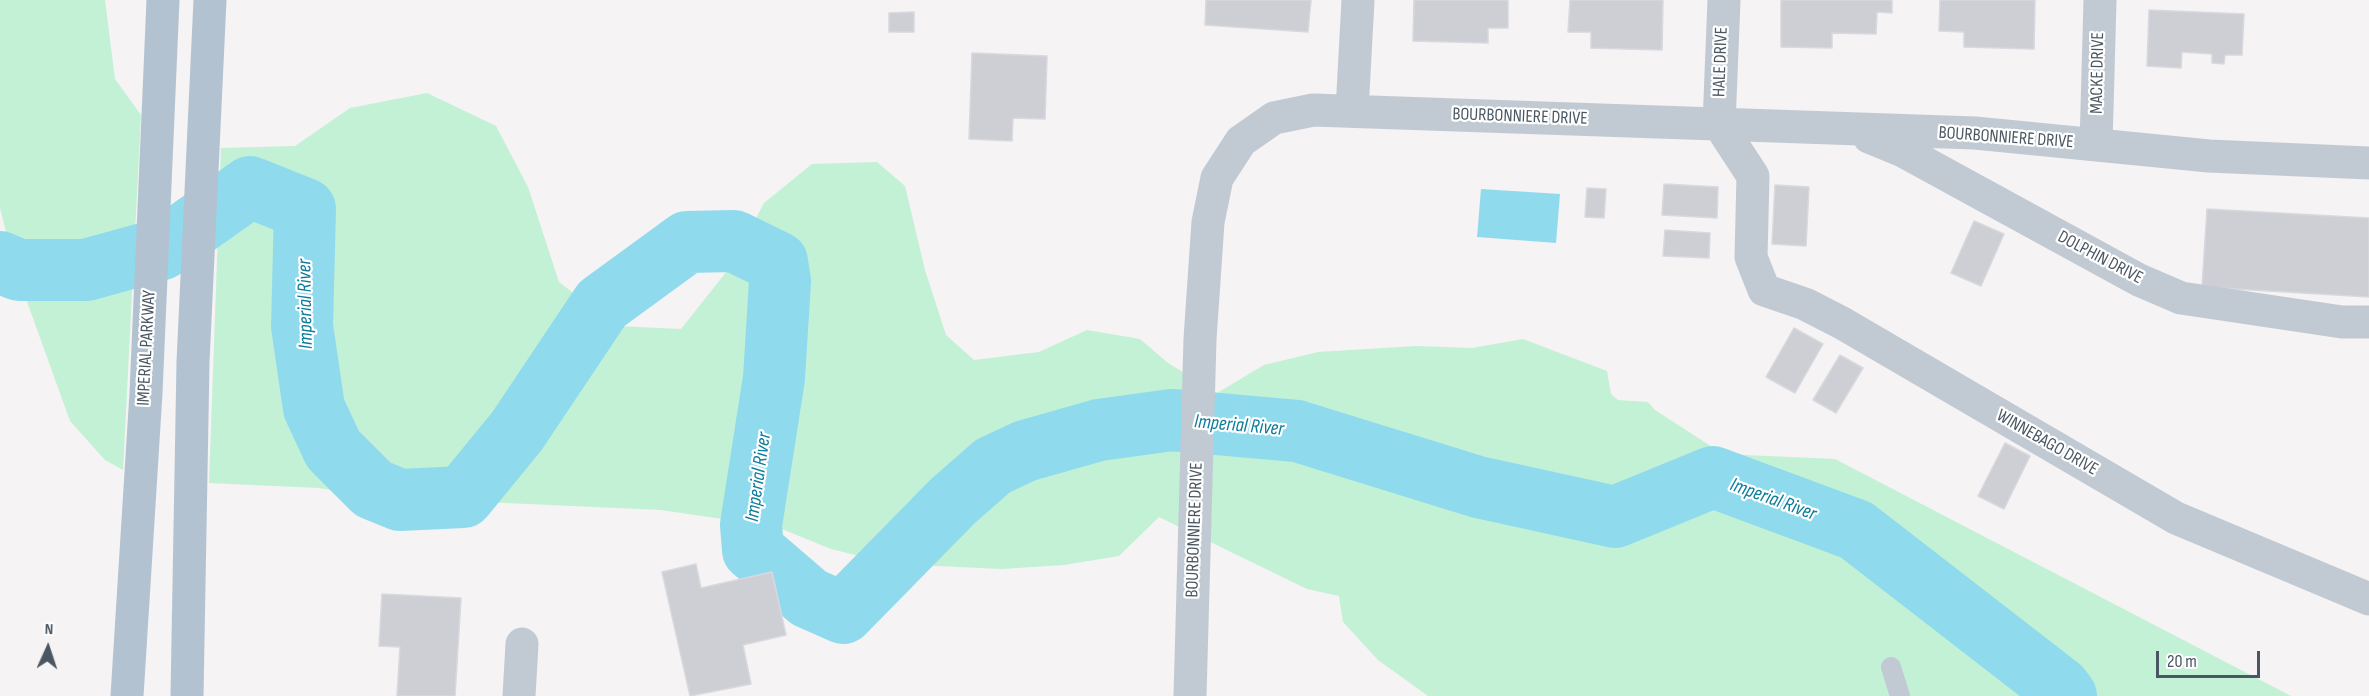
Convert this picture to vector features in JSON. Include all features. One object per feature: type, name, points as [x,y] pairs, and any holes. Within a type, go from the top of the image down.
[{"type":"main road","name":"IMPERIAL PARKWAY","points":[[127,696],[146,393],[164,0]]},
{"type":"main road","points":[[187,696],[194,362],[210,9]]},
{"type":"street","points":[[1352,111],[1358,0]]},
{"type":"street","name":"HALE DRIVE","points":[[1719,124],[1724,0]]},
{"type":"street","name":"MACKE DRIVE","points":[[2096,146],[2100,0]]},
{"type":"street","name":"BOURBONNIERE DRIVE","points":[[1190,696],[1200,339],[1208,222],[1217,178],[1241,141],[1274,118],[1313,110],[1975,133],[2209,156],[2369,163]]},
{"type":"street","name":"WINNEBAGO DRIVE","points":[[1719,124],[1754,176],[1751,257],[1764,290],[1805,304],[1842,323],[2176,518],[2369,599]]},
{"type":"street","name":"DOLPHIN DRIVE","points":[[1851,130],[1903,151],[2139,280],[2181,298],[2342,322],[2369,322]]},
{"type":"street","points":[[519,696],[522,644]]},
{"type":"lane","points":[[1891,668],[1900,696]]},
{"type":"green space","points":[[0,0],[105,0],[115,79],[141,115],[123,470],[105,460],[70,421],[16,271],[0,208]]},
{"type":"green space","points":[[427,93],[496,126],[528,187],[559,282],[616,326],[681,329],[731,266],[764,203],[812,164],[877,162],[905,186],[925,270],[946,335],[974,360],[1039,352],[1087,330],[1140,339],[1168,363],[1217,393],[1264,365],[1318,352],[1416,346],[1472,348],[1523,339],[1607,371],[1611,394],[1618,400],[1648,402],[1655,410],[1723,454],[1835,459],[2291,696],[1428,696],[1378,660],[1343,622],[1339,596],[1307,589],[1159,517],[1119,556],[1064,565],[1002,569],[892,564],[831,549],[777,527],[661,510],[374,497],[319,488],[209,483],[221,148],[295,146],[350,108]]},
{"type":"water","points":[[1481,189],[1560,194],[1556,243],[1477,237]]},
{"type":"building","points":[[1206,0],[1311,0],[1308,32],[1205,25]]},
{"type":"building","points":[[1414,0],[1508,0],[1508,28],[1488,28],[1488,43],[1413,41]]},
{"type":"building","points":[[1570,0],[1663,0],[1662,50],[1591,48],[1591,32],[1568,32]]},
{"type":"building","points":[[1781,0],[1892,0],[1892,13],[1877,12],[1876,34],[1832,33],[1832,48],[1781,47]]},
{"type":"building","points":[[1940,0],[2035,0],[2034,49],[1964,47],[1964,32],[1939,31]]},
{"type":"building","points":[[2149,10],[2244,14],[2242,55],[2225,55],[2224,64],[2212,63],[2212,54],[2182,52],[2181,68],[2147,66]]},
{"type":"building","points":[[914,12],[914,32],[889,32],[889,13]]},
{"type":"building","points":[[972,53],[1047,56],[1045,119],[1013,118],[1012,141],[969,139]]},
{"type":"building","points":[[1664,184],[1718,187],[1717,218],[1662,215]]},
{"type":"building","points":[[1775,185],[1809,187],[1806,246],[1772,244]]},
{"type":"building","points":[[1587,188],[1606,189],[1604,218],[1585,217]]},
{"type":"building","points":[[2207,209],[2369,218],[2369,297],[2202,287]]},
{"type":"building","points":[[1974,221],[2004,234],[1981,286],[1951,273]]},
{"type":"building","points":[[1665,230],[1710,233],[1709,258],[1663,256]]},
{"type":"building","points":[[1794,328],[1823,344],[1795,393],[1766,377]]},
{"type":"building","points":[[1840,355],[1863,368],[1836,413],[1813,400]]},
{"type":"building","points":[[2005,443],[2030,456],[2004,509],[1978,496]]},
{"type":"building","points":[[696,564],[701,588],[772,572],[786,635],[743,645],[751,684],[690,696],[662,572]]},
{"type":"building","points":[[382,594],[461,598],[455,696],[397,696],[400,647],[379,646]]},
{"type":"waterway","name":"Imperial River","points":[[0,262],[19,270],[86,270],[162,249],[250,187],[305,209],[302,326],[314,408],[333,449],[373,489],[400,500],[463,497],[517,431],[602,304],[687,242],[734,241],[777,262],[780,281],[774,378],[751,525],[753,550],[809,598],[843,613],[953,501],[993,466],[1025,451],[1099,430],[1172,420],[1297,431],[1478,487],[1615,517],[1713,477],[1856,530],[2060,688],[2066,696]]}]
